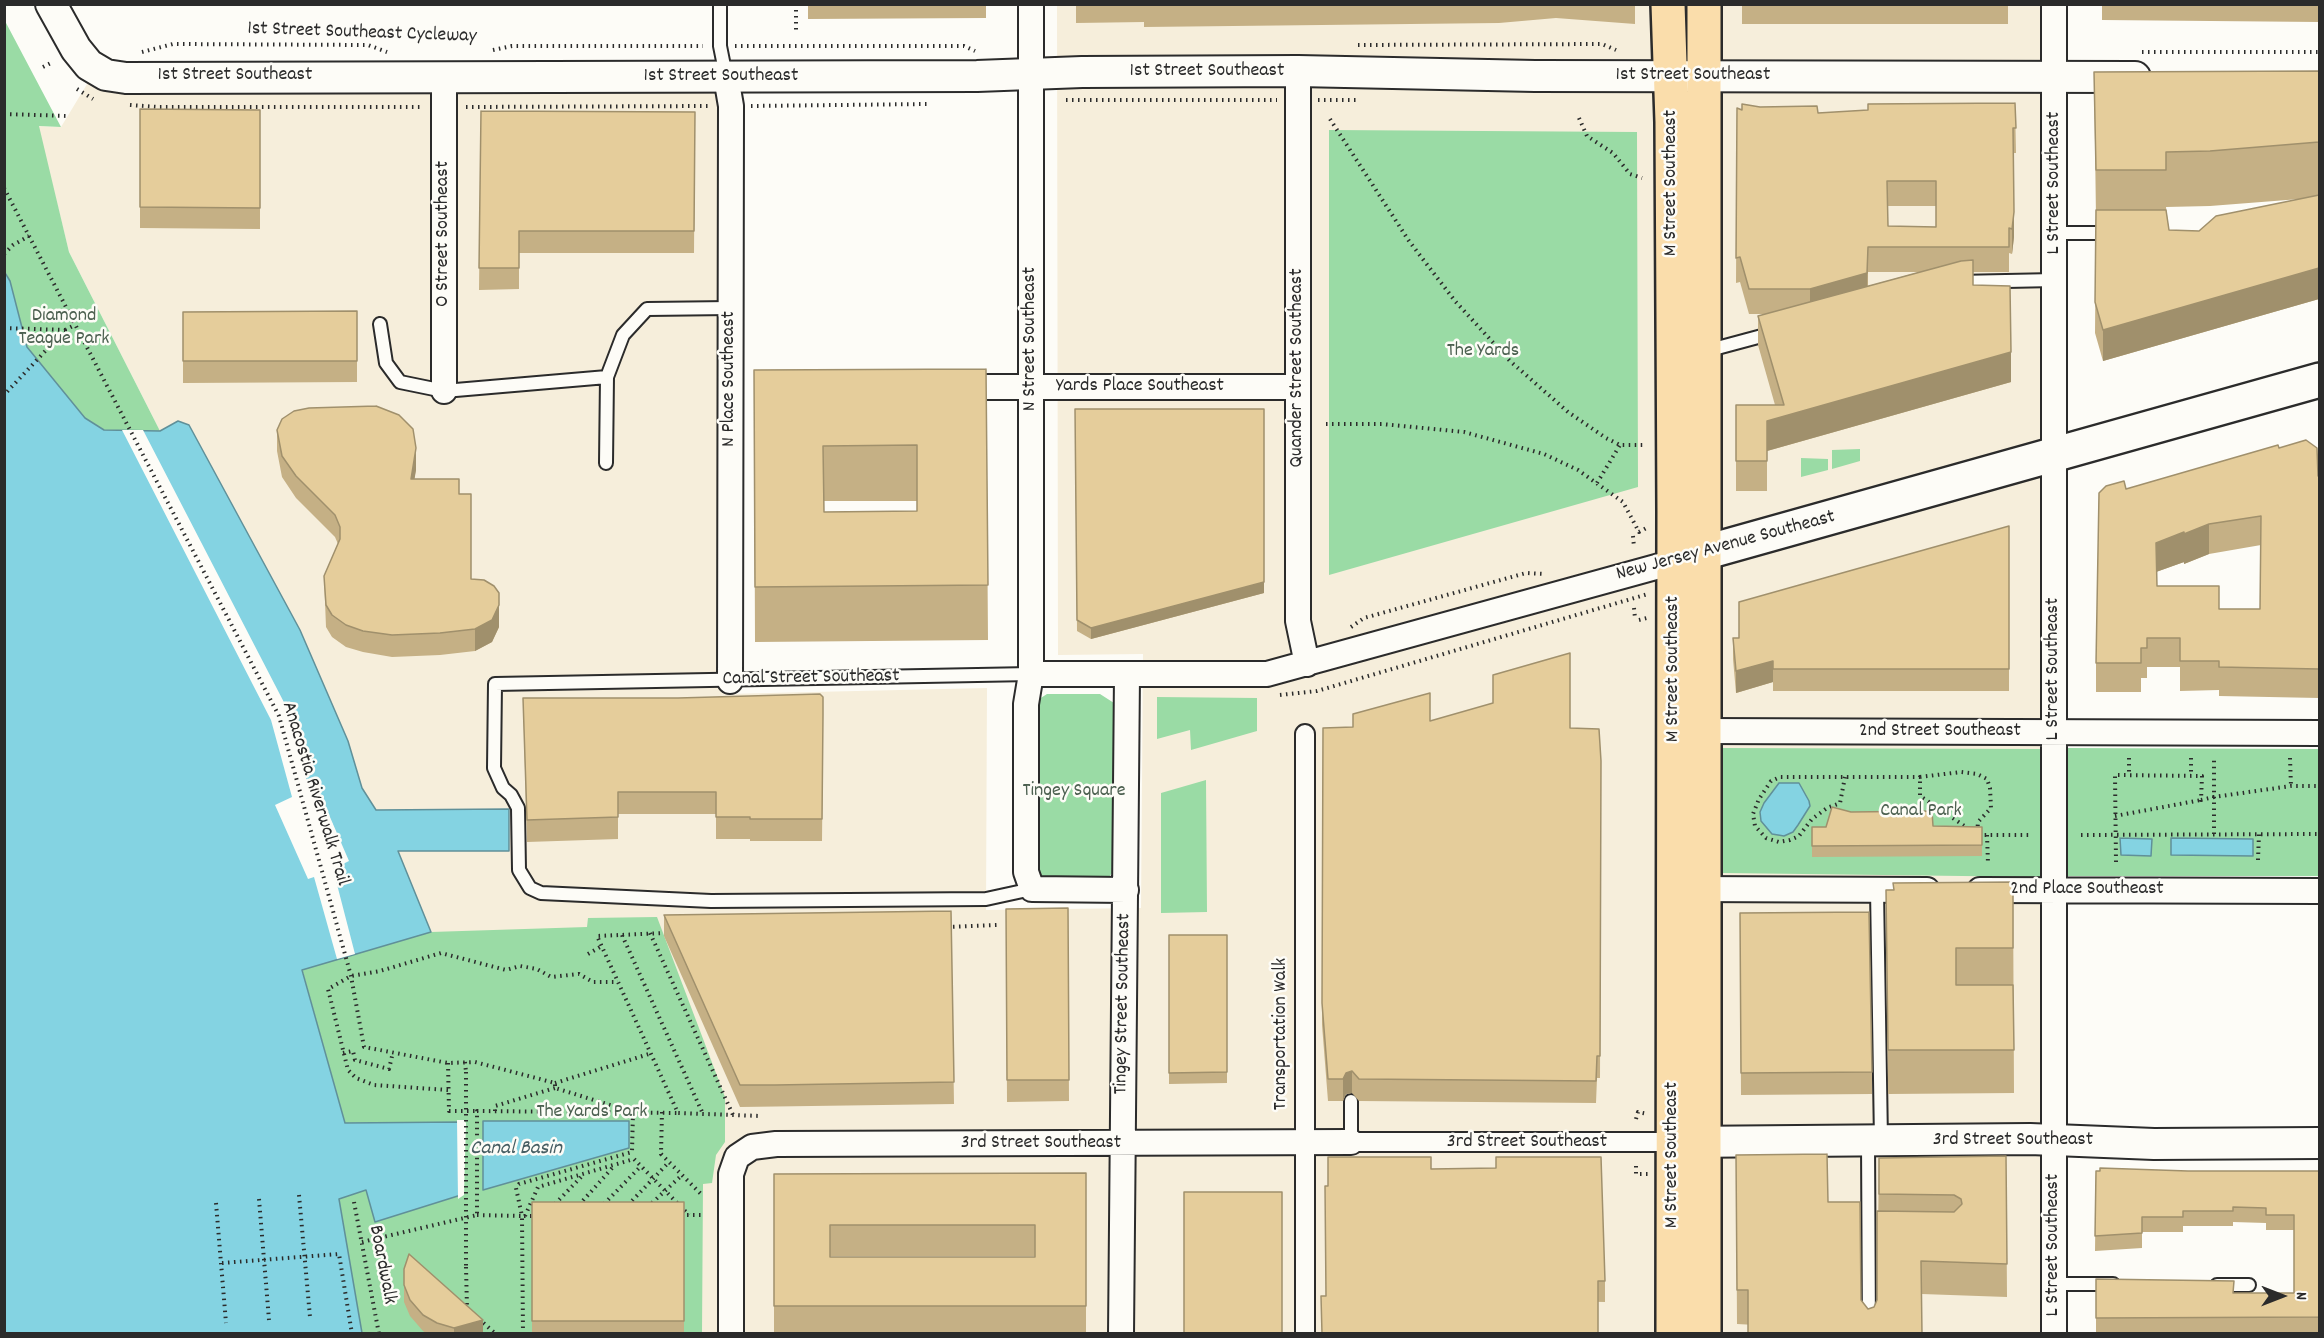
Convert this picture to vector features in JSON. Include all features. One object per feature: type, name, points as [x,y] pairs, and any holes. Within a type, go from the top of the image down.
[{"type":"main road","name":"M Street Southeast","points":[[1668,4],[1689,557],[1689,1142],[1704,1334]]},
{"type":"main road","name":"M Street Southeast","points":[[1689,889],[1704,731],[1689,557],[1704,351],[1704,4]]},
{"type":"main road","name":"New Jersey Avenue Southeast","points":[[1689,557],[2319,380]]},
{"type":"main road","name":"M Street Southeast","points":[[1673,1334],[1689,1142]]},
{"type":"street","name":"1st Street Southeast","points":[[51,4],[76,49],[95,71],[126,78],[726,77],[1298,71],[1671,76],[2160,77]]},
{"type":"street","name":"N Street Southeast","points":[[1031,4],[1031,674],[1026,704],[1026,872],[1032,890]]},
{"type":"street","name":"L Street Southeast","points":[[2054,4],[2056,233],[2054,1334]]},
{"type":"street","name":"Quander Street Southeast","points":[[1298,71],[1298,621],[1307,664]]},
{"type":"street","name":"O Street Southeast","points":[[444,76],[444,391]]},
{"type":"street","name":"N Place Southeast","points":[[726,77],[730,106],[730,308],[742,386],[730,681]]},
{"type":"street","name":"Yards Place Southeast","points":[[929,387],[1298,387]]},
{"type":"street","name":"New Jersey Avenue Southeast","points":[[1127,675],[1255,675],[1307,664],[1689,557]]},
{"type":"street","name":"Canal Street Southeast","points":[[1031,674],[1127,675]]},
{"type":"street","name":"Tingey Street Southeast","points":[[1121,1334],[1127,675]]},
{"type":"street","name":"2nd Street Southeast","points":[[1704,731],[2319,733]]},
{"type":"street","name":"Transportation Walk","points":[[1305,734],[1305,1334]]},
{"type":"street","name":"2nd Place Southeast","points":[[1689,889],[2319,891]]},
{"type":"street","points":[[1032,890],[1126,890]]},
{"type":"street","name":"3rd Street Southeast","points":[[730,1334],[731,1174],[737,1156],[752,1147],[776,1144],[2054,1140],[2154,1144],[2319,1143]]},
{"type":"lane","points":[[720,4],[720,46],[726,77]]},
{"type":"lane","points":[[2056,233],[2125,233]]},
{"type":"lane","points":[[1945,285],[1956,282],[2055,280]]},
{"type":"lane","points":[[606,463],[607,378],[622,335],[647,309],[730,308]]},
{"type":"lane","points":[[380,324],[386,363],[400,382],[444,391],[607,378]]},
{"type":"lane","points":[[1704,351],[1785,330]]},
{"type":"lane","name":"Canal Street Southeast","points":[[1031,674],[495,684],[494,768],[502,788],[511,795],[518,808],[519,870],[531,888],[541,893],[711,901],[986,899],[1032,890]]},
{"type":"lane","points":[[1869,1334],[1874,1236],[1877,890]]},
{"type":"lane","points":[[1351,1101],[1351,1142]]},
{"type":"lane","points":[[2054,1284],[2123,1284]]},
{"type":"lane","points":[[2203,1285],[2248,1285]]},
{"type":"path","points":[[796,4],[796,33]]},
{"type":"path","name":"1st Street Southeast Cycleway","points":[[138,53],[172,44],[368,45],[392,53]]},
{"type":"path","name":"1st Street Southeast Cycleway","points":[[488,52],[512,46],[704,46]]},
{"type":"path","points":[[741,46],[964,46],[984,54]]},
{"type":"path","points":[[2137,52],[2319,52]]},
{"type":"path","points":[[43,67],[51,63]]},
{"type":"path","points":[[1076,100],[1279,100]]},
{"type":"path","points":[[167,107],[389,107]]},
{"type":"path","points":[[4,114],[68,116]]},
{"type":"path","points":[[1579,118],[1587,136],[1613,153],[1630,174],[1642,178]]},
{"type":"path","points":[[1330,119],[1409,241],[1455,301],[1510,361],[1568,412],[1620,445],[1643,445]]},
{"type":"path","name":"Anacostia Riverwalk Trail","points":[[4,188],[279,716],[351,976],[364,1047],[448,1063],[475,1062],[555,1085],[633,1112]]},
{"type":"path","points":[[4,254],[13,245],[29,236]]},
{"type":"path","points":[[4,395],[65,330],[75,325]]},
{"type":"path","points":[[4,328],[65,330]]},
{"type":"path","points":[[1326,424],[1382,424],[1464,432],[1544,454],[1597,483],[1623,502],[1639,532],[1649,526]]},
{"type":"path","points":[[1597,483],[1620,445]]},
{"type":"path","points":[[1633,536],[1634,547]]},
{"type":"path","points":[[1346,632],[1364,618],[1526,573],[1550,574]]},
{"type":"path","points":[[1634,608],[1637,619],[1647,618]]},
{"type":"path","points":[[2128,758],[2129,775]]},
{"type":"path","points":[[2191,758],[2191,776]]},
{"type":"path","points":[[2214,758],[2214,834]]},
{"type":"path","points":[[2290,758],[2291,786]]},
{"type":"path","points":[[1845,777],[1840,803],[1827,808],[1812,819],[1799,836],[1779,842],[1766,838],[1755,826],[1753,814],[1771,781],[1780,777],[1845,777],[1920,777],[1961,772],[1977,774],[1987,779],[1990,788],[1991,808],[1978,822],[1977,835]]},
{"type":"path","points":[[2116,862],[2115,775],[2202,776],[2201,800]]},
{"type":"path","points":[[1920,777],[1920,796],[1977,835],[2033,836]]},
{"type":"path","points":[[2115,816],[2214,797],[2291,786],[2319,786]]},
{"type":"path","points":[[2258,860],[2259,834]]},
{"type":"path","points":[[2081,835],[2319,834]]},
{"type":"path","points":[[1987,835],[1988,863]]},
{"type":"path","points":[[1979,852],[1988,852]]},
{"type":"path","points":[[940,927],[998,926]]},
{"type":"path","points":[[651,933],[733,1115]]},
{"type":"path","points":[[673,933],[597,936],[649,1054],[678,1113]]},
{"type":"path","points":[[622,934],[703,1114]]},
{"type":"path","points":[[588,954],[602,946]]},
{"type":"path","points":[[448,1090],[374,1085],[356,1078],[348,1070],[328,989],[351,976],[441,953],[506,970],[520,966],[537,969],[551,977],[579,974],[593,982],[618,982]]},
{"type":"path","points":[[343,1053],[353,1051],[355,1060],[389,1069],[393,1052]]},
{"type":"path","points":[[495,1111],[495,1106],[649,1054]]},
{"type":"path","points":[[465,1062],[465,1306],[496,1334]]},
{"type":"path","points":[[448,1063],[449,1111],[662,1112],[761,1116]]},
{"type":"path","points":[[477,1111],[477,1215]]},
{"type":"path","points":[[523,1334],[523,1216],[516,1188],[519,1184],[632,1152],[633,1112]]},
{"type":"path","points":[[662,1112],[662,1154],[703,1196]]},
{"type":"path","points":[[1636,1119],[1638,1112],[1649,1114]]},
{"type":"path","points":[[523,1216],[538,1187],[634,1159],[689,1215]]},
{"type":"path","points":[[626,1208],[669,1162]]},
{"type":"path","points":[[577,1207],[614,1165]]},
{"type":"path","points":[[601,1208],[641,1166]]},
{"type":"path","points":[[1636,1166],[1636,1174],[1650,1174]]},
{"type":"path","points":[[552,1207],[584,1174]]},
{"type":"path","points":[[649,1207],[682,1175]]},
{"type":"path","points":[[299,1195],[310,1317]]},
{"type":"path","points":[[259,1199],[269,1320]]},
{"type":"path","name":"Boardwalk","points":[[354,1202],[379,1334]]},
{"type":"path","points":[[216,1203],[226,1323]]},
{"type":"path","points":[[362,1242],[477,1215],[544,1216]]},
{"type":"path","points":[[670,1215],[702,1215]]},
{"type":"path","points":[[222,1263],[339,1254],[352,1334]]},
{"type":"shaded area","points":[[1057,5],[2061,5],[2046,1333],[429,1333],[431,932],[376,811],[362,788],[348,741],[300,630],[189,425],[177,421],[160,431],[69,252],[38,126],[61,127],[95,71],[726,77],[726,694],[987,688],[986,910],[1141,908],[1143,654],[1058,655]]},
{"type":"green space","name":"Diamond Teague Park","points":[[5,21],[61,127],[39,126],[69,252],[160,431],[104,430],[85,418],[27,347],[10,281],[5,271]]},
{"type":"green space","name":"The Yards","points":[[1329,130],[1637,132],[1638,487],[1329,575]]},
{"type":"green space","points":[[1860,449],[1860,461],[1832,469],[1832,450]]},
{"type":"green space","points":[[1801,458],[1828,459],[1828,470],[1801,477]]},
{"type":"green space","name":"Tingey Square","points":[[1047,694],[1100,694],[1114,703],[1116,710],[1114,871],[1108,878],[1099,880],[1040,878],[1035,872],[1033,703]]},
{"type":"green space","points":[[1157,697],[1257,698],[1257,731],[1191,750],[1190,730],[1157,739]]},
{"type":"green space","name":"Canal Park","points":[[1723,748],[2043,749],[2042,877],[1723,873]]},
{"type":"green space","points":[[2066,748],[2319,749],[2319,876],[2067,876]]},
{"type":"green space","points":[[1206,780],[1207,912],[1161,913],[1161,793]]},
{"type":"green space","name":"The Yards Park","points":[[657,917],[725,1097],[725,1142],[716,1155],[712,1183],[703,1184],[702,1333],[362,1333],[339,1199],[366,1189],[375,1222],[462,1122],[345,1123],[302,969],[431,932],[587,927],[588,918]]},
{"type":"water","points":[[4,271],[10,281],[27,347],[85,418],[104,430],[160,431],[178,421],[189,425],[300,630],[348,741],[362,788],[376,810],[509,809],[509,851],[398,851],[431,932],[302,970],[345,1123],[463,1122],[461,1195],[375,1222],[366,1190],[339,1199],[362,1333],[5,1333]]},
{"type":"water","points":[[1779,783],[1799,783],[1810,806],[1793,832],[1784,836],[1772,834],[1761,821],[1760,812]]},
{"type":"water","points":[[2120,838],[2152,839],[2151,856],[2121,855]]},
{"type":"water","points":[[2171,838],[2253,839],[2253,856],[2171,855]]},
{"type":"water","name":"Canal Basin","points":[[483,1121],[629,1121],[629,1148],[483,1190]]},
{"type":"pier","points":[[122,430],[143,430],[289,712],[309,789],[317,787],[349,861],[333,869],[355,954],[337,959],[314,877],[308,879],[275,805],[292,797],[271,720]]},
{"type":"pier","points":[[457,1120],[464,1120],[466,1123],[464,1195],[458,1199]]},
{"type":"building","points":[[2319,71],[2319,142],[2210,151],[2166,152],[2166,170],[2096,170],[2094,72]]},
{"type":"building","points":[[2015,103],[2014,212],[2012,229],[2009,228],[2009,247],[1868,247],[1867,273],[1810,289],[1749,289],[1740,257],[1736,258],[1737,108],[1742,110],[1742,104],[1760,107],[1817,106],[1818,113],[1868,110],[1868,104]],"holes":[[[1887,181],[1936,181],[1936,227],[1888,226]]]},
{"type":"building","points":[[140,109],[260,110],[260,208],[140,207]]},
{"type":"building","points":[[481,111],[695,112],[694,231],[519,231],[519,268],[479,268]]},
{"type":"building","points":[[2319,195],[2319,268],[2103,330],[2095,302],[2096,210],[2166,210],[2169,230],[2199,231],[2216,216]]},
{"type":"building","points":[[1973,260],[1973,285],[2010,286],[2011,352],[1767,421],[1767,461],[1736,461],[1736,405],[1784,405],[1758,316],[1961,261]]},
{"type":"building","points":[[357,311],[357,361],[183,361],[183,312]]},
{"type":"building","points":[[986,369],[988,585],[755,587],[754,370]],"holes":[[[917,445],[917,511],[824,512],[823,446]]]},
{"type":"building","points":[[376,406],[399,415],[413,429],[416,448],[411,479],[459,479],[459,494],[471,494],[471,579],[484,580],[494,586],[499,593],[499,605],[492,620],[475,629],[392,635],[363,631],[346,625],[332,615],[326,605],[324,576],[340,539],[340,527],[335,515],[296,476],[282,456],[277,430],[282,419],[294,411],[309,408]]},
{"type":"building","points":[[1075,409],[1264,409],[1264,582],[1091,628],[1077,620]]},
{"type":"building","points":[[2306,440],[2317,448],[2319,669],[2219,667],[2219,661],[2180,661],[2180,638],[2147,638],[2147,648],[2141,648],[2141,663],[2096,663],[2099,493],[2106,486],[2124,481],[2126,489],[2278,445],[2279,448]],"holes":[[[2261,516],[2260,609],[2219,609],[2219,586],[2157,586],[2156,543],[2209,524]]]},
{"type":"building","points":[[2009,526],[2009,669],[1773,669],[1773,661],[1736,671],[1733,638],[1739,638],[1739,602]]},
{"type":"building","points":[[1570,653],[1570,728],[1599,729],[1601,761],[1600,1056],[1597,1056],[1596,1081],[1359,1079],[1352,1071],[1346,1073],[1343,1079],[1328,1079],[1322,1003],[1323,728],[1353,727],[1353,714],[1430,693],[1430,721],[1493,703],[1493,675]]},
{"type":"building","points":[[820,694],[823,697],[822,819],[716,817],[716,792],[618,792],[618,817],[527,820],[523,698],[678,698]]},
{"type":"building","points":[[1832,807],[1851,812],[1932,811],[1933,826],[1982,827],[1982,845],[1812,846],[1812,827],[1826,827]]},
{"type":"building","points":[[2013,882],[2013,948],[1956,948],[1956,985],[2013,985],[2014,1050],[1888,1050],[1886,890],[1894,890],[1893,883]]},
{"type":"building","points":[[1068,908],[1069,1080],[1007,1080],[1006,909]]},
{"type":"building","points":[[951,911],[954,1082],[775,1085],[740,1085],[664,915]]},
{"type":"building","points":[[1869,912],[1872,1072],[1741,1073],[1740,913]]},
{"type":"building","points":[[1169,935],[1227,935],[1227,1072],[1169,1073]]},
{"type":"building","points":[[1827,1154],[1828,1202],[1860,1202],[1861,1300],[1868,1309],[1874,1307],[1877,1300],[1877,1211],[1954,1212],[1962,1204],[1961,1199],[1954,1195],[1879,1194],[1879,1158],[2006,1156],[2007,1264],[1921,1261],[1922,1334],[1748,1334],[1748,1290],[1737,1290],[1736,1155]]},
{"type":"building","points":[[1328,1157],[1431,1157],[1431,1169],[1496,1168],[1496,1157],[1601,1157],[1605,1281],[1598,1281],[1598,1334],[1322,1334],[1321,1296],[1326,1296],[1325,1186],[1328,1186]]},
{"type":"building","points":[[2100,1168],[2319,1171],[2319,1317],[2096,1318],[2096,1279],[2234,1281],[2233,1293],[2294,1293],[2294,1215],[2266,1215],[2266,1208],[2233,1207],[2233,1211],[2183,1211],[2183,1217],[2142,1217],[2142,1233],[2095,1236],[2096,1171],[2100,1171]]},
{"type":"building","points":[[1086,1173],[1086,1306],[774,1306],[774,1174]],"holes":[[[830,1225],[1035,1225],[1035,1257],[830,1257]]]},
{"type":"building","points":[[1184,1192],[1282,1192],[1282,1334],[1184,1334]]},
{"type":"building","points":[[532,1202],[684,1202],[684,1321],[532,1321]]},
{"type":"building","points":[[409,1254],[483,1320],[454,1328],[437,1323],[423,1315],[410,1300],[404,1285],[404,1269]]}]
